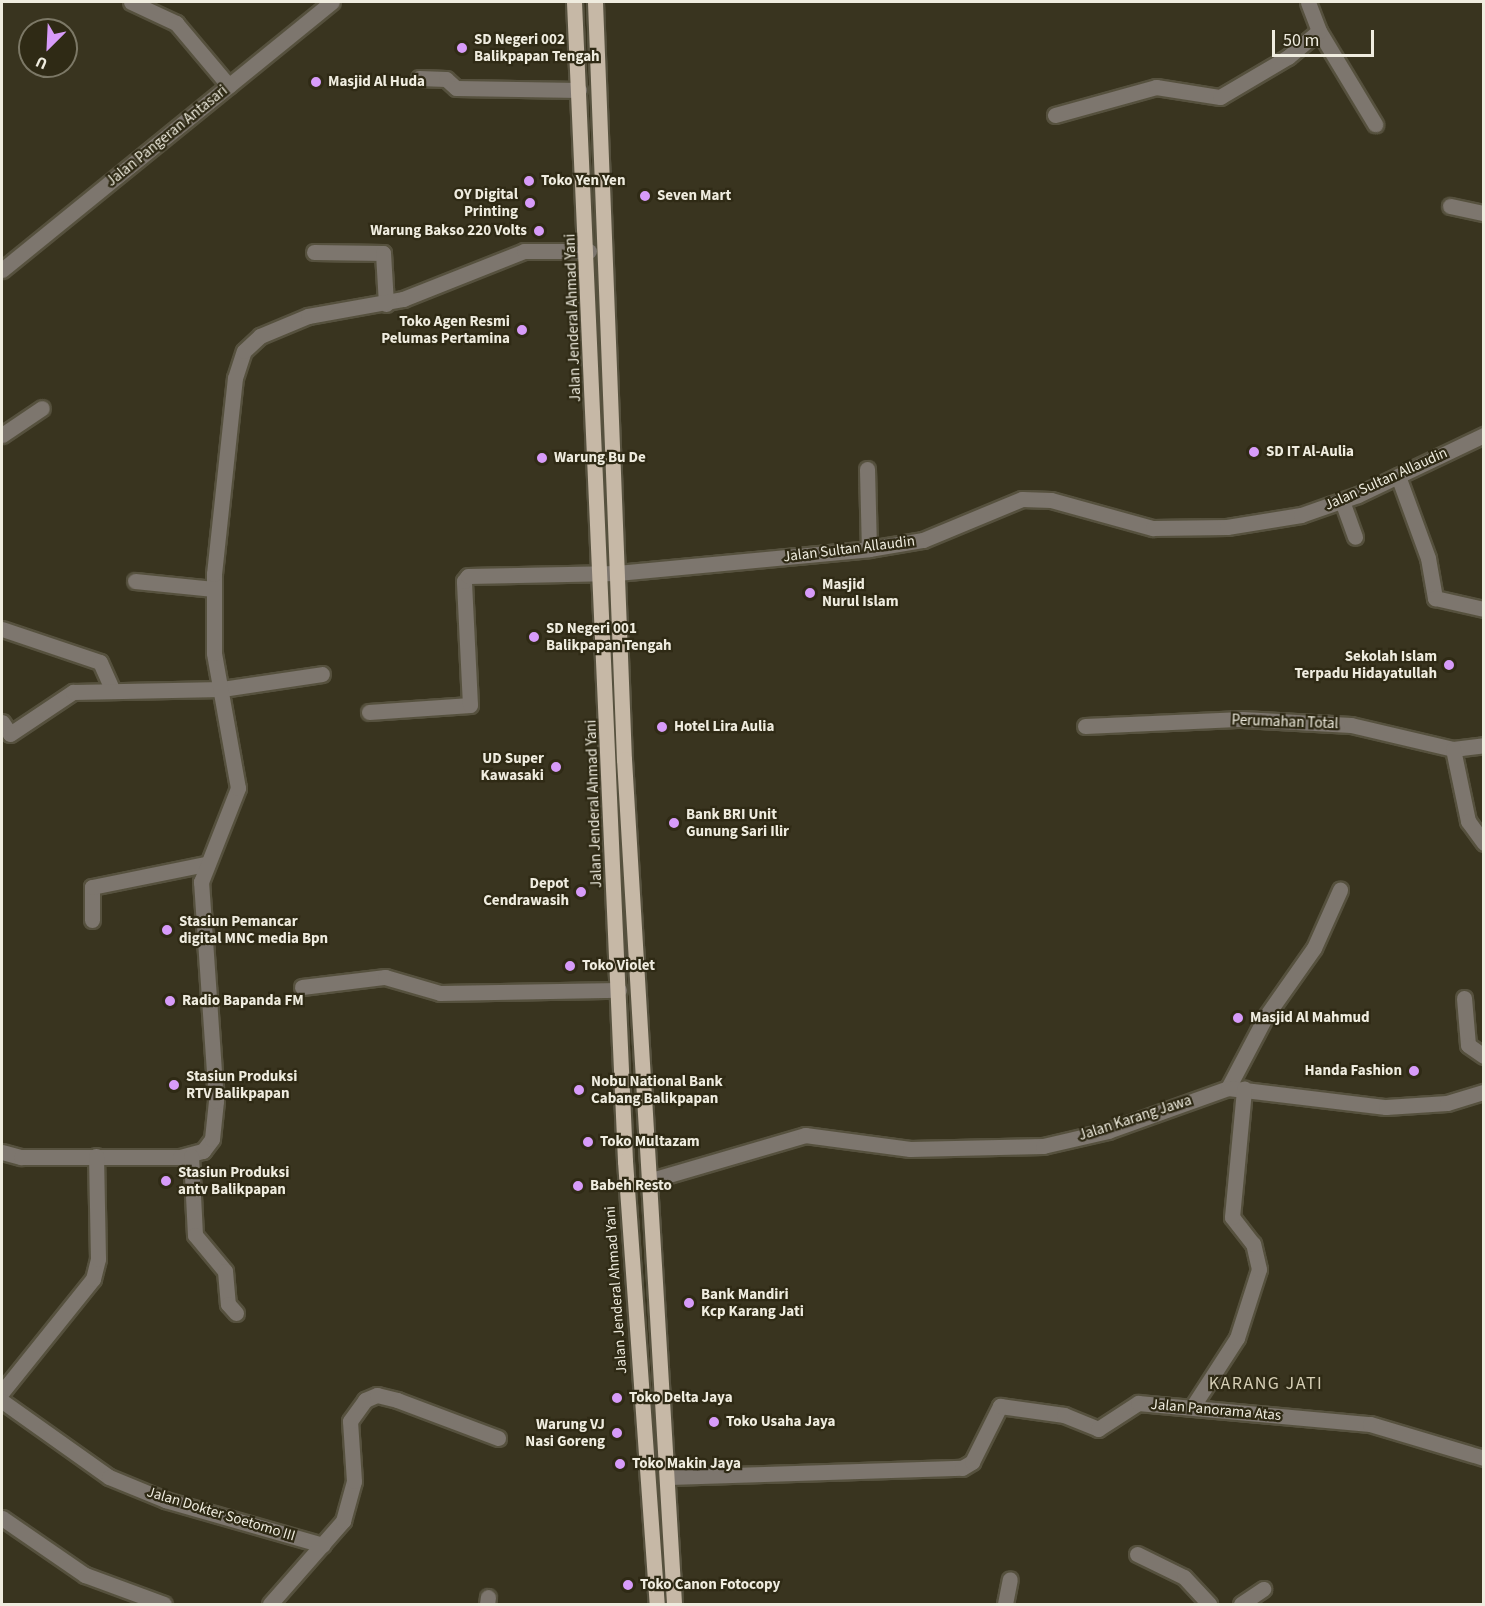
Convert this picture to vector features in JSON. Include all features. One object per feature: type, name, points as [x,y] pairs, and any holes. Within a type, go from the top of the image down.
[{"type":"main road","name":"Jalan Jenderal Ahmad Yani","points":[[574,2],[589,251],[625,1161],[657,1605]]},
{"type":"main road","name":"Jalan Jenderal Ahmad Yani","points":[[596,2],[617,573],[648,1181],[669,1477],[674,1605]]},
{"type":"street","points":[[131,2],[176,24],[229,86]]},
{"type":"street","name":"Jalan Pangeran Antasari","points":[[3,267],[332,2]]},
{"type":"street","points":[[1308,2],[1319,31],[1375,124]]},
{"type":"street","points":[[1055,114],[1156,87],[1220,97],[1288,57],[1319,31]]},
{"type":"street","points":[[419,78],[446,79],[456,88],[579,90]]},
{"type":"street","points":[[1450,206],[1484,213]]},
{"type":"street","points":[[2,1152],[21,1157],[191,1156],[212,1139],[216,1116],[202,926],[206,864],[238,788],[214,653],[214,589],[219,506],[244,351],[260,336],[308,316],[386,304],[524,251],[589,251]]},
{"type":"street","points":[[314,252],[383,253],[386,304]]},
{"type":"street","points":[[2,435],[42,408]]},
{"type":"street","name":"Jalan Sultan Allaudin","points":[[369,712],[470,705],[464,580],[468,576],[617,573],[869,549],[934,537],[1022,499],[1051,500],[1153,528],[1227,527],[1301,515],[1342,501],[1484,435]]},
{"type":"street","points":[[867,469],[869,549]]},
{"type":"street","points":[[1398,476],[1428,558],[1435,598],[1484,609]]},
{"type":"street","points":[[1342,501],[1355,537]]},
{"type":"street","points":[[135,581],[214,589]]},
{"type":"street","points":[[2,629],[100,662],[112,689]]},
{"type":"street","points":[[2,722],[10,734],[73,692],[112,689],[222,689],[322,674]]},
{"type":"street","name":"Perumahan Total","points":[[1085,726],[1242,719],[1351,725],[1453,748],[1484,745]]},
{"type":"street","points":[[1453,748],[1468,821],[1484,843]]},
{"type":"street","points":[[92,920],[92,887],[206,864]]},
{"type":"street","points":[[1228,1088],[1266,1016],[1314,948],[1340,890]]},
{"type":"street","points":[[302,987],[385,977],[440,993],[619,990]]},
{"type":"street","points":[[1464,998],[1468,1045],[1484,1056]]},
{"type":"street","name":"Jalan Karang Jawa","points":[[648,1181],[805,1134],[910,1149],[1043,1146],[1108,1131],[1228,1088],[1386,1107],[1447,1103],[1484,1092]]},
{"type":"street","points":[[1193,1406],[1237,1338],[1259,1269],[1253,1244],[1232,1217],[1244,1089]]},
{"type":"street","points":[[2,1392],[97,1269],[96,1156]]},
{"type":"street","points":[[191,1156],[195,1235],[225,1271],[228,1304],[236,1313]]},
{"type":"street","points":[[270,1605],[322,1545],[348,1509],[354,1482],[349,1428],[365,1400],[376,1395],[397,1400],[498,1438]]},
{"type":"street","name":"Jalan Dokter Soetomo III","points":[[2,1401],[110,1477],[165,1500],[322,1545]]},
{"type":"street","name":"Jalan Panorama Atas","points":[[669,1477],[940,1471],[972,1462],[1000,1406],[1064,1415],[1098,1429],[1138,1403],[1193,1406],[1370,1424],[1484,1458]]},
{"type":"street","points":[[2,1518],[85,1575],[164,1605]]},
{"type":"street","points":[[1137,1554],[1184,1577],[1209,1605]]},
{"type":"street","points":[[1005,1605],[1010,1579]]},
{"type":"street","points":[[1241,1605],[1263,1589]]},
{"type":"place","name":"SD Negeri 002 Balikpapan Tengah","points":[[462,48]]},
{"type":"place","name":"Masjid Al Huda","points":[[316,82]]},
{"type":"place","name":"Toko Yen Yen","points":[[529,181]]},
{"type":"place","name":"Seven Mart","points":[[645,196]]},
{"type":"place","name":"OY Digital Printing","points":[[530,203]]},
{"type":"place","name":"Warung Bakso 220 Volts","points":[[539,231]]},
{"type":"place","name":"Toko Agen Resmi Pelumas Pertamina","points":[[522,330]]},
{"type":"place","name":"SD IT Al-Aulia","points":[[1254,452]]},
{"type":"place","name":"Warung Bu De","points":[[542,458]]},
{"type":"place","name":"Masjid Nurul Islam","points":[[810,593]]},
{"type":"place","name":"SD Negeri 001 Balikpapan Tengah","points":[[534,637]]},
{"type":"place","name":"Sekolah Islam Terpadu Hidayatullah","points":[[1449,665]]},
{"type":"place","name":"Hotel Lira Aulia","points":[[662,727]]},
{"type":"place","name":"UD Super Kawasaki","points":[[556,767]]},
{"type":"place","name":"Bank BRI Unit Gunung Sari Ilir","points":[[674,823]]},
{"type":"place","name":"Depot Cendrawasih","points":[[581,892]]},
{"type":"place","name":"Stasiun Pemancar digital MNC media Bpn","points":[[167,930]]},
{"type":"place","name":"Toko Violet","points":[[570,966]]},
{"type":"place","name":"Radio Bapanda FM","points":[[170,1001]]},
{"type":"place","name":"Masjid Al Mahmud","points":[[1238,1018]]},
{"type":"place","name":"Handa Fashion","points":[[1414,1071]]},
{"type":"place","name":"Stasiun Produksi RTV Balikpapan","points":[[174,1085]]},
{"type":"place","name":"Nobu National Bank Cabang Balikpapan","points":[[579,1090]]},
{"type":"place","name":"Toko Multazam","points":[[588,1142]]},
{"type":"place","name":"Stasiun Produksi antv Balikpapan","points":[[166,1181]]},
{"type":"place","name":"Babeh Resto","points":[[578,1186]]},
{"type":"place","name":"Bank Mandiri Kcp Karang Jati","points":[[689,1303]]},
{"type":"place","name":"Toko Delta Jaya","points":[[617,1398]]},
{"type":"place","name":"Toko Usaha Jaya","points":[[714,1422]]},
{"type":"place","name":"Warung VJ Nasi Goreng","points":[[617,1433]]},
{"type":"place","name":"Toko Makin Jaya","points":[[620,1464]]},
{"type":"place","name":"Toko Canon Fotocopy","points":[[628,1585]]},
{"type":"district","name":"KARANG JATI","points":[[1266,1384]]}]
